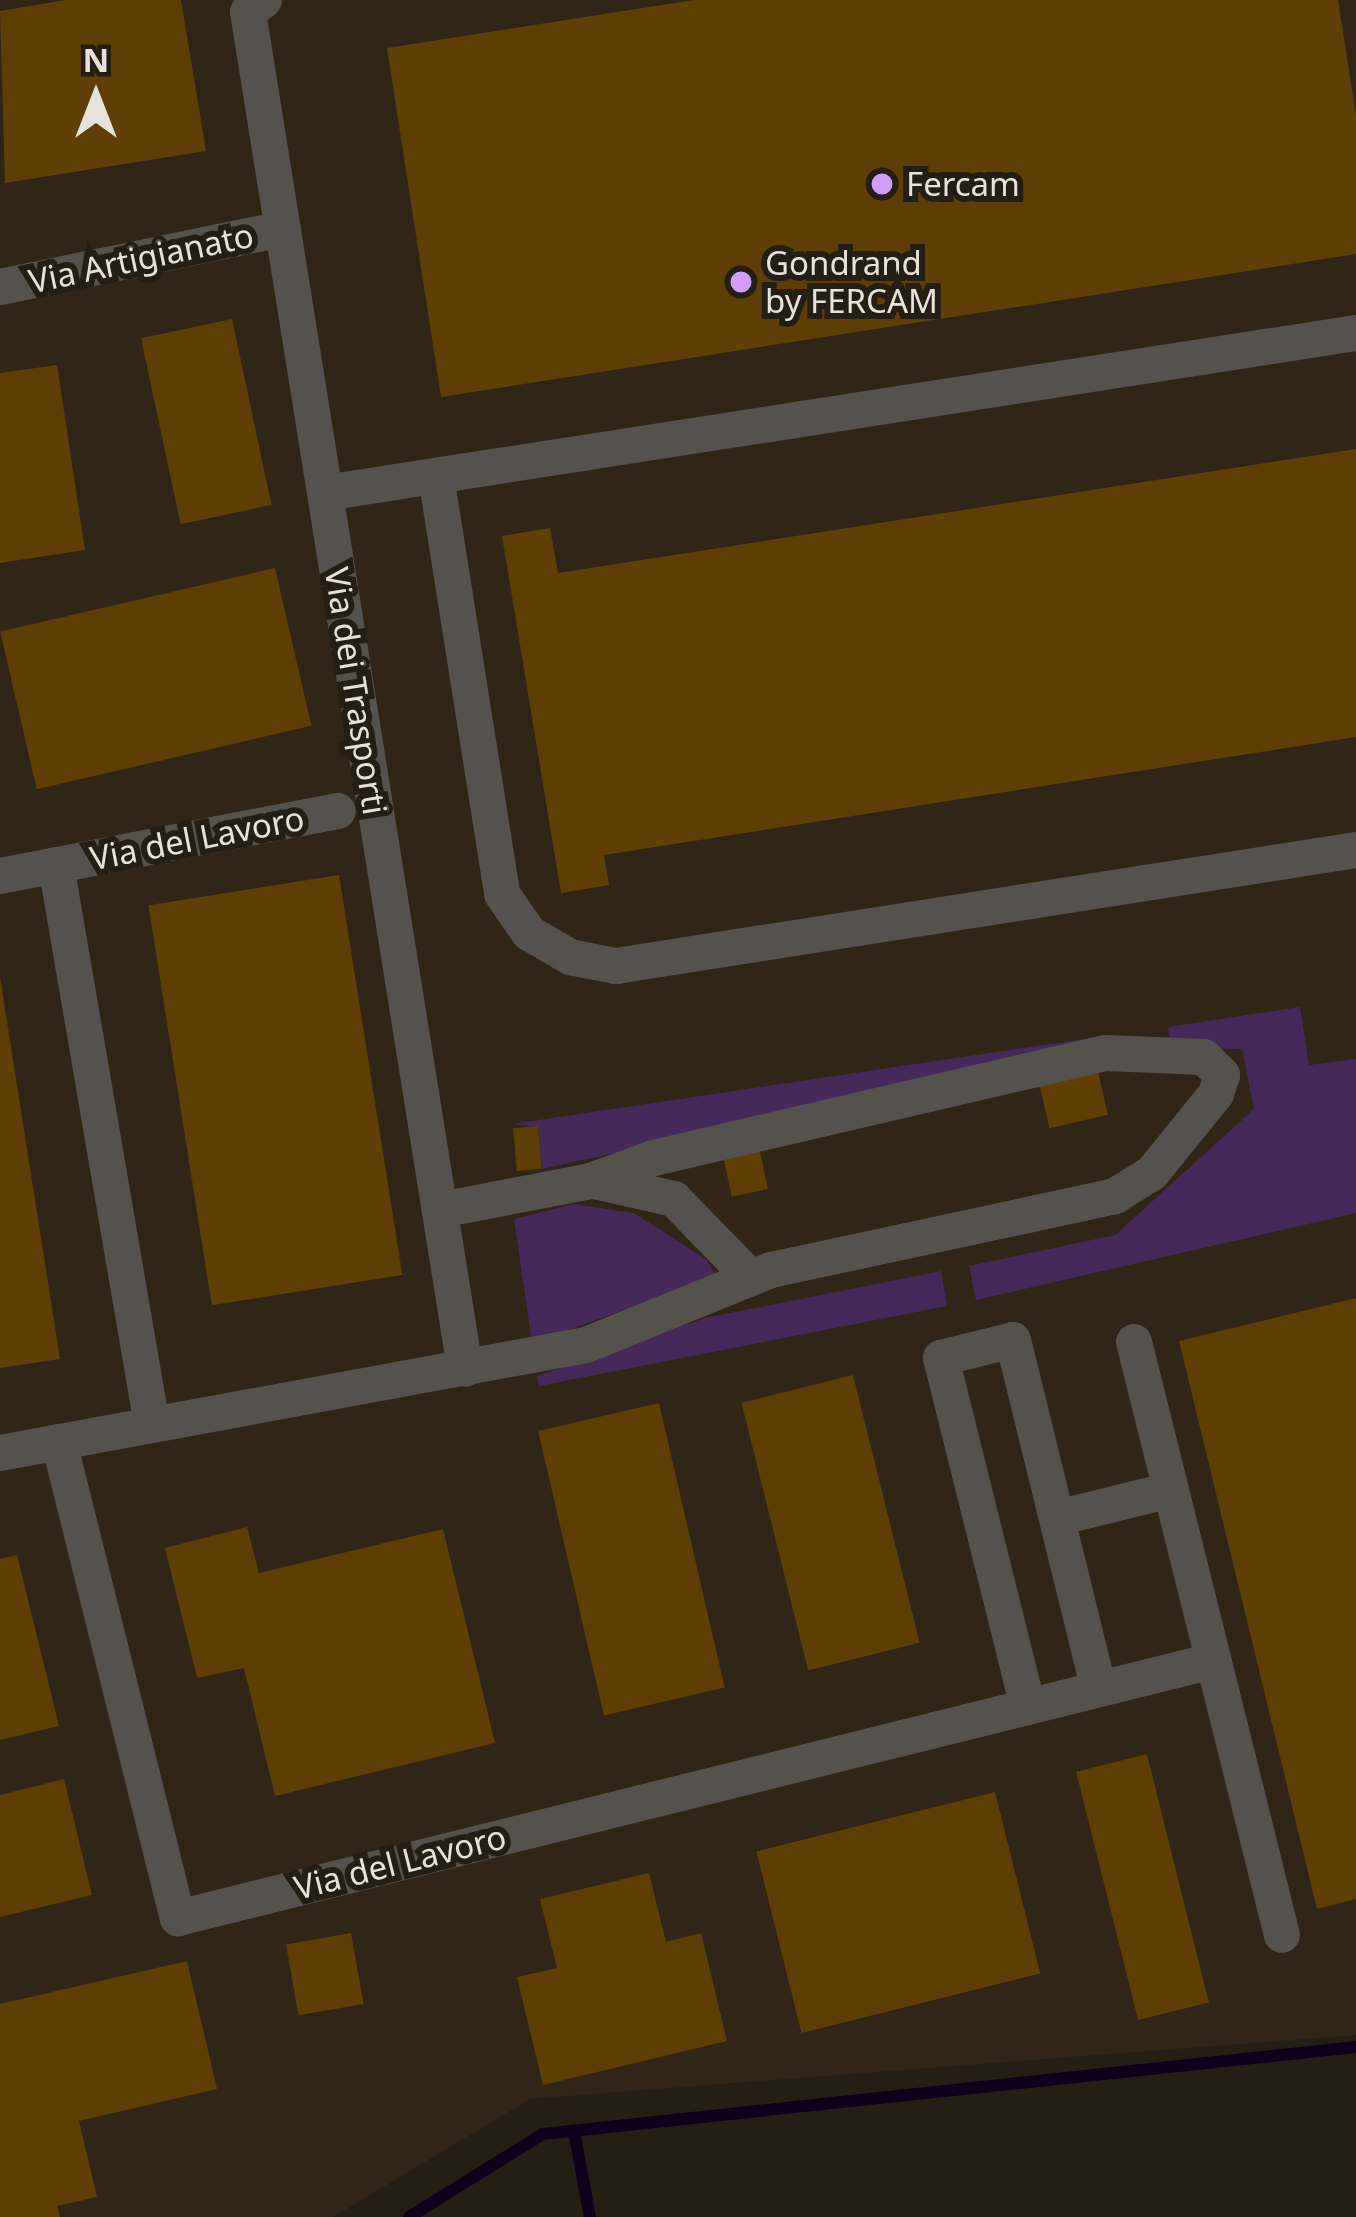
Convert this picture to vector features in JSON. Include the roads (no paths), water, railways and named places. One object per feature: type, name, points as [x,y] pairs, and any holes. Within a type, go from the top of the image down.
[{"type":"street","name":"Via dei Trasporti","points":[[256,6],[283,229],[465,1370]]},
{"type":"street","name":"Via Artigianato","points":[[0,286],[283,229]]},
{"type":"street","points":[[325,493],[1356,333]]},
{"type":"street","points":[[436,476],[502,894],[529,933],[570,956],[616,966],[1356,850]]},
{"type":"street","name":"Via del Lavoro","points":[[0,876],[338,812]]},
{"type":"street","name":"Via del Lavoro","points":[[56,865],[152,1425]]},
{"type":"street","points":[[0,1453],[465,1370],[607,1339],[750,1277],[1120,1195],[1148,1176],[1216,1094],[1220,1070],[1204,1057],[1105,1053],[651,1159],[591,1181],[440,1210]]},
{"type":"street","points":[[591,1181],[674,1199],[750,1277]]},
{"type":"street","points":[[1028,1707],[941,1358],[1012,1340],[1100,1689]]},
{"type":"street","points":[[1134,1342],[1282,1935]]},
{"type":"street","name":"Via del Lavoro","points":[[59,1442],[178,1918],[1213,1661]]},
{"type":"street","points":[[1057,1518],[1171,1490]]},
{"type":"waterway","points":[[409,2217],[543,2134],[1356,2047]]},
{"type":"waterway","points":[[574,2131],[590,2217]]},
{"type":"place","name":"Fercam","points":[[882,184]]},
{"type":"place","name":"Gondrand by FERCAM","points":[[741,282]]}]
